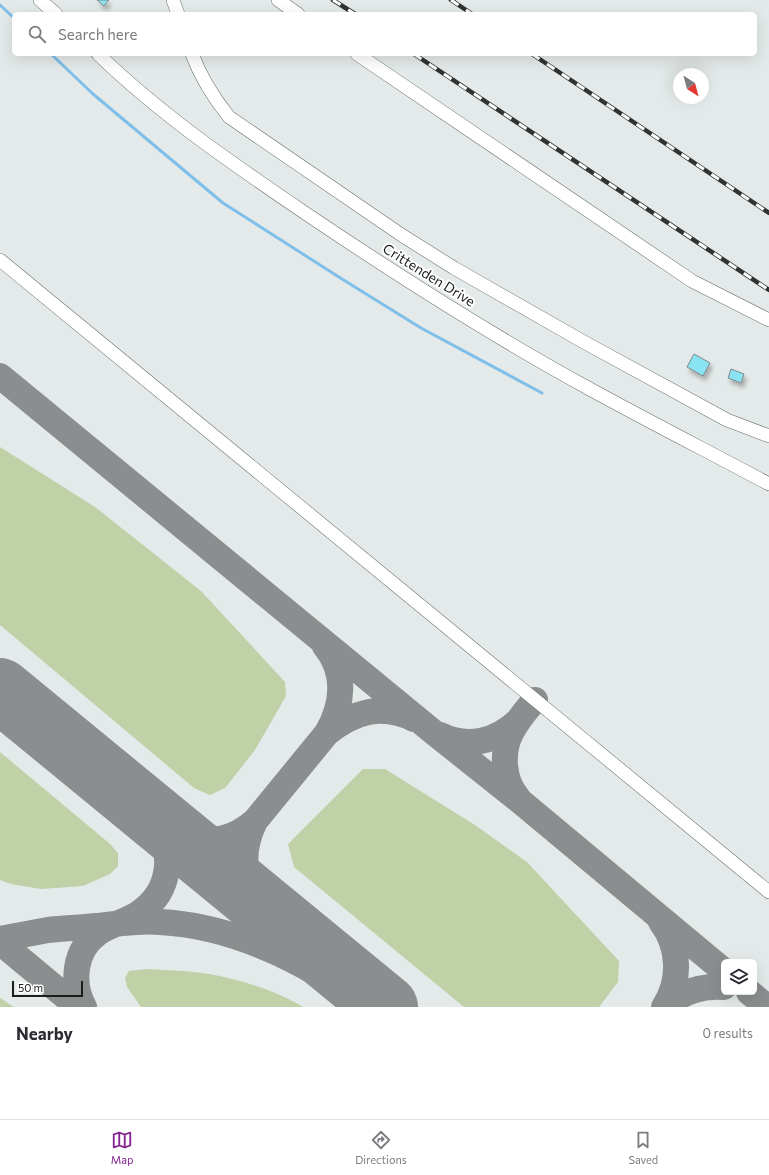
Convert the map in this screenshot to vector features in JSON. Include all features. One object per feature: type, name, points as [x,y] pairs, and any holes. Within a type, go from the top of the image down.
[{"type":"street","points":[[40,0],[54,12]]},
{"type":"street","points":[[173,0],[177,12]]},
{"type":"street","points":[[278,0],[295,12]]},
{"type":"street","name":"Crittenden Drive","points":[[100,56],[124,79],[197,139],[394,273],[588,388],[769,484]]},
{"type":"street","points":[[193,56],[209,90],[229,116],[403,236],[500,295],[720,417],[769,436]]},
{"type":"street","points":[[360,56],[692,281],[769,320]]},
{"type":"street","points":[[0,260],[769,892]]},
{"type":"green space","points":[[0,447],[95,507],[201,591],[285,682],[286,696],[255,750],[225,788],[210,795],[194,788],[0,625]]},
{"type":"green space","points":[[0,752],[109,843],[118,853],[118,866],[110,874],[83,886],[41,889],[11,884],[0,880]]},
{"type":"green space","points":[[363,769],[385,769],[475,825],[527,862],[619,961],[618,982],[599,1007],[464,1007],[294,867],[288,844]]},
{"type":"green space","points":[[146,969],[198,972],[229,978],[261,988],[303,1007],[141,1007],[127,987],[125,978],[129,971]]},
{"type":"green space","points":[[0,998],[14,1007],[0,1007]]},
{"type":"building","points":[[97,0],[109,0],[104,6]]},
{"type":"building","points":[[694,354],[710,363],[703,376],[687,367]]},
{"type":"building","points":[[731,369],[744,374],[741,383],[728,378]]},
{"type":"waterway","points":[[0,5],[12,16]]},
{"type":"waterway","points":[[53,56],[93,94],[223,203],[421,328],[542,393]]},
{"type":"taxiway","points":[[0,376],[432,731],[520,801],[721,968]]},
{"type":"taxiway","points":[[325,646],[332,656],[340,678],[337,711],[327,733],[347,720],[368,712],[390,711],[414,719]]},
{"type":"taxiway","points":[[518,798],[509,783],[505,767],[506,749],[513,729],[535,700]]},
{"type":"taxiway","points":[[440,735],[461,742],[482,741],[501,734],[518,721]]},
{"type":"taxiway","points":[[266,908],[258,898],[248,877],[245,856],[250,833],[255,821],[327,733]]},
{"type":"taxiway","points":[[82,759],[153,819],[165,844],[167,857],[167,870],[164,882],[158,894],[150,904],[129,919],[108,927],[98,933],[84,948],[77,967],[76,978],[77,988],[84,1007]]},
{"type":"taxiway","points":[[161,822],[186,835],[209,840],[231,836],[243,830],[255,821]]},
{"type":"taxiway","points":[[0,939],[48,930],[136,922],[189,925],[244,939],[271,950],[322,976],[371,1007]]},
{"type":"taxiway","points":[[661,922],[672,942],[676,964],[676,975],[670,997],[664,1007]]},
{"type":"taxiway","points":[[0,942],[78,1007]]},
{"type":"taxiway","points":[[666,1007],[678,997],[700,988],[721,987]]},
{"type":"taxiway","points":[[753,995],[767,1007]]},
{"type":"runway","points":[[0,690],[386,1007]]},
{"type":"railway","points":[[333,0],[352,12]]},
{"type":"railway","points":[[451,0],[469,12]]},
{"type":"railway","points":[[417,56],[769,290]]},
{"type":"railway","points":[[535,56],[769,213]]}]
